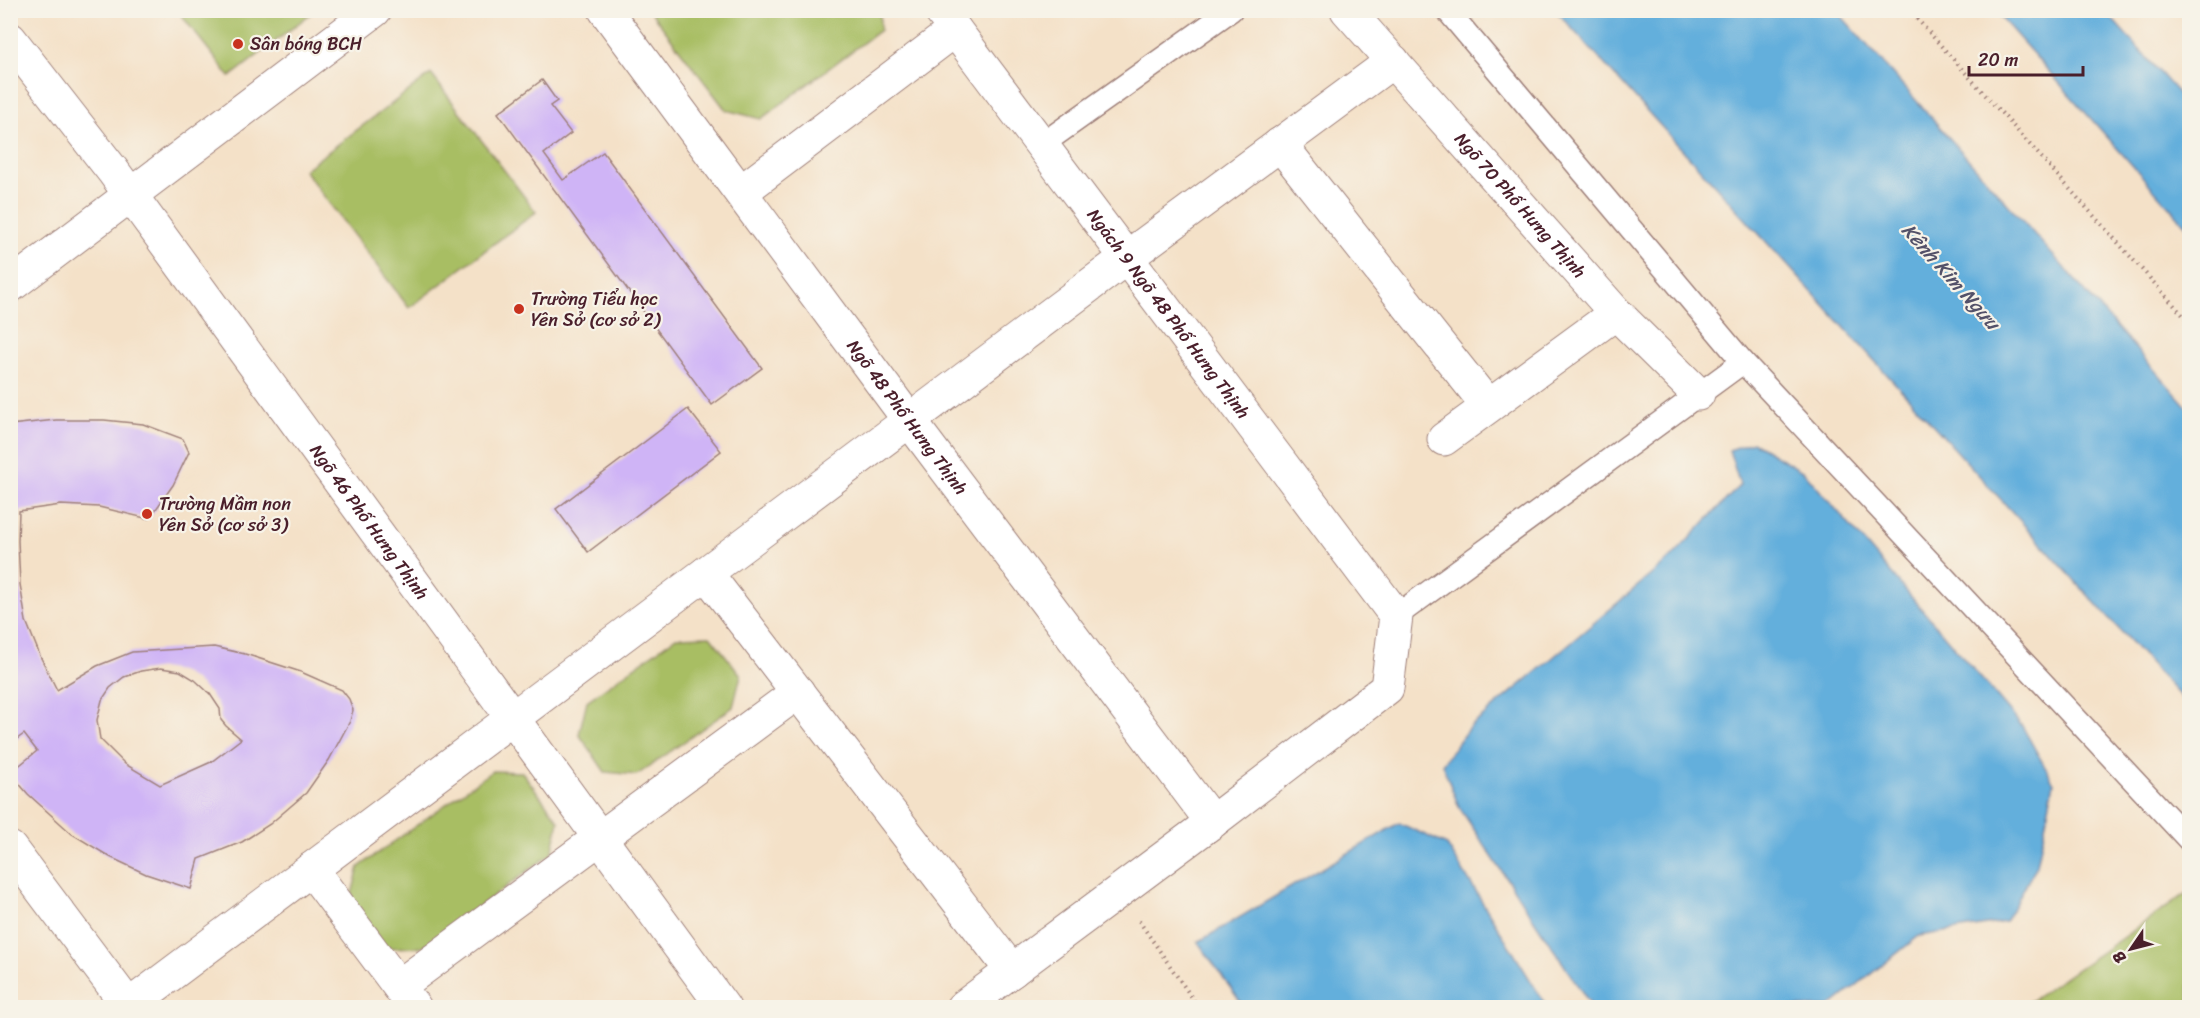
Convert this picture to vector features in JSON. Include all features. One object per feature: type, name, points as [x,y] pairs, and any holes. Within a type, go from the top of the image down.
[{"type":"street","points":[[10,286],[375,10]]},
{"type":"street","name":"Ngõ 48 Phố Hưng Thịnh","points":[[605,10],[909,420],[1212,822]]},
{"type":"street","name":"Ngõ 70 Phố Hưng Thịnh","points":[[1347,10],[1616,313],[1698,394]]},
{"type":"street","points":[[741,192],[947,20]]},
{"type":"street","name":"Ngách 9 Ngõ 48 Phố Hưng Thịnh","points":[[947,20],[1396,616]]},
{"type":"street","name":"Ngõ 46 Phố Hưng Thịnh","points":[[10,39],[130,194],[724,1008]]},
{"type":"street","points":[[10,848],[128,1007],[909,420],[1393,61]]},
{"type":"street","points":[[1280,144],[1488,406]]},
{"type":"street","points":[[1444,439],[1616,313]]},
{"type":"street","points":[[706,573],[1012,971]]},
{"type":"street","points":[[962,1008],[1387,688],[1396,616]]},
{"type":"street","points":[[310,869],[407,997],[600,838],[798,692]]},
{"type":"lane","points":[[1041,145],[1231,10]]},
{"type":"lane","points":[[1447,10],[1743,362],[2190,841]]},
{"type":"lane","points":[[1396,616],[1743,362]]},
{"type":"path","points":[[1909,10],[2190,323]]},
{"type":"path","points":[[1118,891],[1199,1008]]},
{"type":"green space","name":"Sân bóng BCH","points":[[178,11],[314,11],[230,77]]},
{"type":"green space","points":[[650,11],[880,11],[880,30],[761,119],[726,110]]},
{"type":"green space","points":[[431,74],[536,212],[409,308],[304,170]]},
{"type":"green space","points":[[710,636],[741,675],[733,707],[637,775],[605,772],[579,734],[587,701],[676,637]]},
{"type":"green space","points":[[492,771],[522,772],[559,821],[552,853],[424,947],[386,948],[350,901],[359,867]]},
{"type":"green space","points":[[2189,892],[2189,1007],[2022,1007]]},
{"type":"water","name":"Kênh Kim Ngưu","points":[[1556,11],[1837,11],[2189,409],[2189,706]]},
{"type":"water","points":[[1995,11],[2105,11],[2189,105],[2189,229]]},
{"type":"water","points":[[1753,442],[1804,472],[2022,726],[2054,783],[2037,865],[2005,922],[1919,936],[1829,1007],[1592,1007],[1459,807],[1442,764],[1468,729],[1672,557],[1740,485],[1729,450]]},
{"type":"water","points":[[1399,823],[1447,845],[1547,1007],[1244,1007],[1198,942]]},
{"type":"building","points":[[542,80],[557,101],[550,106],[571,133],[544,154],[563,180],[603,152],[762,368],[712,405],[498,113]]},
{"type":"building","points":[[688,409],[721,451],[588,552],[556,509]]},
{"type":"building","points":[[56,420],[104,420],[143,424],[183,439],[189,452],[173,485],[149,519],[99,507],[61,505],[19,511],[20,584],[26,621],[57,690],[97,666],[132,652],[214,647],[245,654],[301,672],[342,690],[349,699],[353,710],[350,721],[329,760],[306,793],[270,824],[242,842],[199,859],[191,889],[146,874],[110,857],[72,834],[28,794],[10,773],[37,751],[24,734],[10,744],[10,425]],"holes":[[[161,668],[180,671],[195,680],[210,694],[220,709],[221,720],[241,739],[211,762],[160,785],[125,764],[100,739],[97,720],[102,700],[110,688],[124,677],[141,671]]]},
{"type":"place","name":"Sân bóng BCH","points":[[238,44]]},
{"type":"place","name":"Trường Tiểu học Yên Sở (cơ sở 2)","points":[[519,309]]},
{"type":"place","name":"Trường Mầm non Yên Sở (cơ sở 3)","points":[[147,514]]}]
